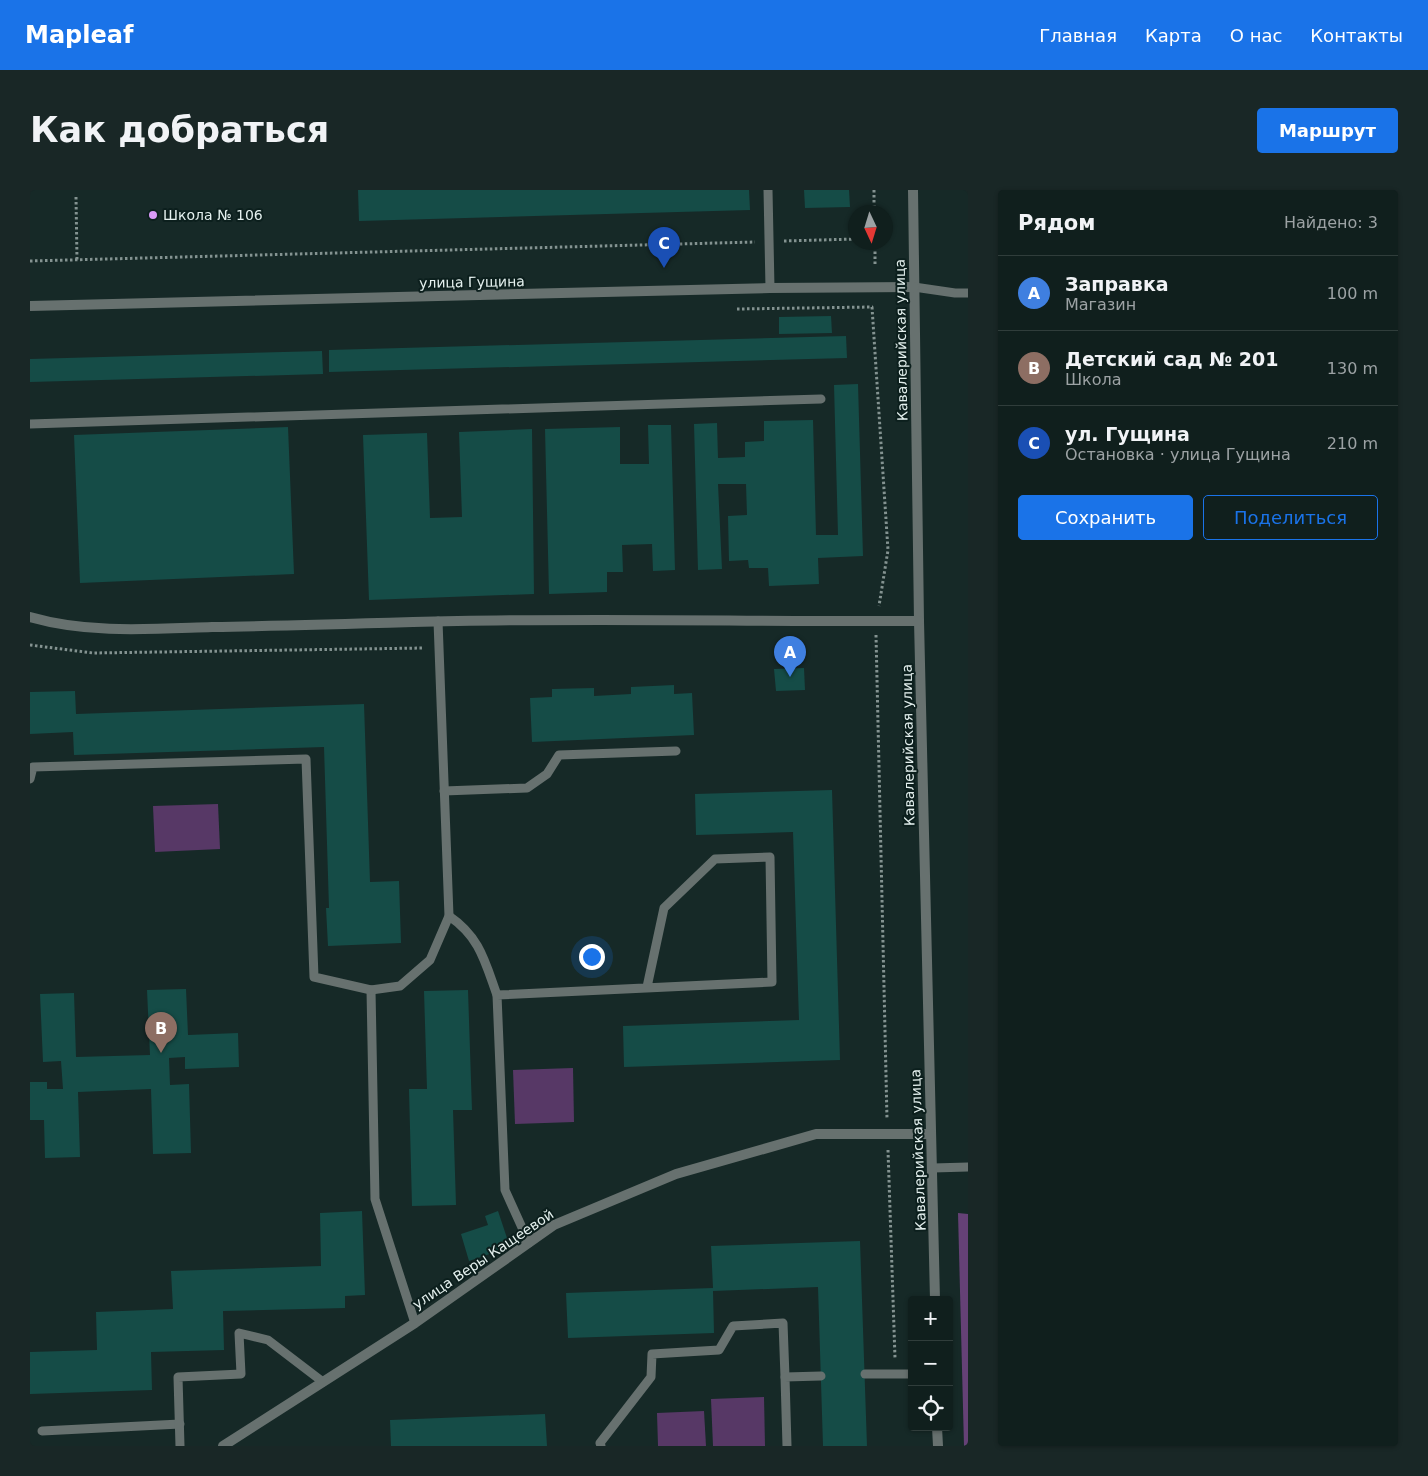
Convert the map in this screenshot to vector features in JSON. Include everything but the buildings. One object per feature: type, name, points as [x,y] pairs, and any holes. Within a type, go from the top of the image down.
[{"type":"street","name":"Кавалерийская улица","points":[[913,190],[919,621],[935,1296]]},
{"type":"street","name":"улица Гущина","points":[[30,306],[770,288],[914,287]]},
{"type":"street","points":[[30,617],[52,624],[121,630],[438,621],[919,621]]},
{"type":"street","name":"улица Веры Кащеевой","points":[[223,1446],[414,1323],[554,1225],[676,1174],[816,1134],[931,1134]]},
{"type":"street","points":[[937,1431],[938,1446]]},
{"type":"lane","points":[[768,190],[770,288]]},
{"type":"lane","points":[[914,287],[968,293]]},
{"type":"lane","points":[[30,424],[821,399]]},
{"type":"lane","points":[[30,779],[34,767],[306,759],[314,978],[371,990],[400,986],[430,960],[449,916],[438,621]]},
{"type":"lane","points":[[444,791],[527,788],[546,774],[559,755],[676,751]]},
{"type":"lane","points":[[497,995],[647,988],[772,982],[770,858],[715,859],[664,908],[647,988]]},
{"type":"lane","points":[[449,916],[464,926],[481,951],[497,995],[505,1190],[529,1242]]},
{"type":"lane","points":[[371,990],[375,1199],[414,1323]]},
{"type":"lane","points":[[933,1168],[968,1167]]},
{"type":"lane","points":[[600,1446],[600,1443],[651,1377],[652,1354],[719,1350],[733,1326],[783,1324],[787,1446]]},
{"type":"lane","points":[[180,1446],[178,1377],[241,1374],[239,1333],[268,1340],[323,1382]]},
{"type":"lane","points":[[865,1374],[908,1374]]},
{"type":"lane","points":[[785,1377],[821,1376]]},
{"type":"lane","points":[[42,1431],[180,1424]]},
{"type":"path","points":[[874,190],[874,205]]},
{"type":"path","points":[[76,197],[77,260]]},
{"type":"path","points":[[30,261],[848,239]]},
{"type":"path","points":[[875,250],[875,264]]},
{"type":"path","points":[[737,310],[872,307],[888,550],[876,622],[888,1134],[896,1374]]},
{"type":"path","points":[[30,645],[94,653],[439,648]]},
{"type":"shaded area","points":[[218,804],[220,849],[155,852],[153,806]]},
{"type":"shaded area","points":[[573,1068],[574,1122],[515,1124],[513,1070]]},
{"type":"shaded area","points":[[958,1213],[968,1214],[968,1446],[964,1446]]},
{"type":"shaded area","points":[[764,1397],[765,1446],[713,1446],[711,1399]]},
{"type":"shaded area","points":[[704,1411],[706,1446],[658,1446],[657,1413]]},
{"type":"place","name":"Школа № 106","points":[[153,215]]},
{"type":"place","name":"ул. Гущина","points":[[664,268]]},
{"type":"place","name":"Заправка","points":[[790,677]]},
{"type":"place","name":"Детский сад № 201","points":[[161,1053]]}]
